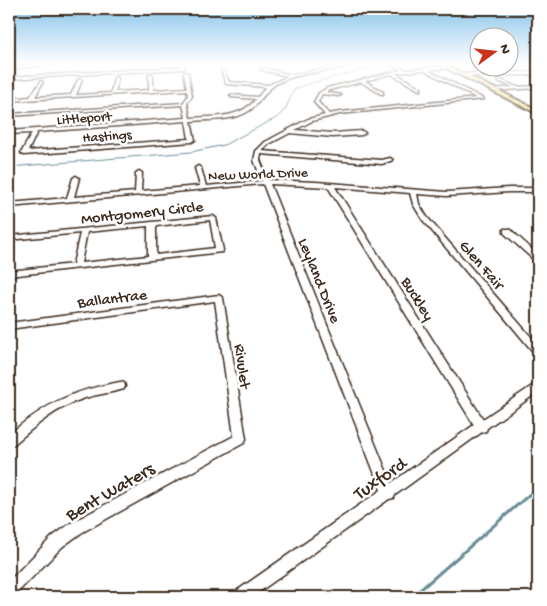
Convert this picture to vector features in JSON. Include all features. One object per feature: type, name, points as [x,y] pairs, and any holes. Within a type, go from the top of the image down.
[{"type":"main road","points":[[497,91],[538,112]]},
{"type":"street","points":[[32,98],[36,91]]},
{"type":"street","points":[[73,96],[75,91]]},
{"type":"street","points":[[9,100],[147,91]]},
{"type":"street","points":[[189,91],[190,96],[186,104],[192,140]]},
{"type":"street","name":"Littleport","points":[[9,133],[222,118],[240,114],[252,108],[266,91]]},
{"type":"street","points":[[326,91],[321,93],[317,100],[317,105],[327,115]]},
{"type":"street","points":[[258,152],[268,143],[310,120],[327,115],[482,99],[467,91]]},
{"type":"street","points":[[321,93],[340,95]]},
{"type":"street","points":[[231,96],[260,98]]},
{"type":"street","points":[[9,115],[186,104]]},
{"type":"street","points":[[24,153],[36,131]]},
{"type":"street","points":[[290,131],[333,136],[362,133]]},
{"type":"street","name":"Hastings","points":[[24,153],[192,140]]},
{"type":"street","points":[[258,152],[382,162],[390,160]]},
{"type":"street","name":"Leyland Drive","points":[[258,152],[258,160],[266,182],[389,492]]},
{"type":"street","points":[[198,168],[203,187]]},
{"type":"street","points":[[138,193],[139,173]]},
{"type":"street","points":[[70,199],[76,178]]},
{"type":"street","name":"New World Drive","points":[[9,205],[266,182],[458,194],[538,190]]},
{"type":"street","name":"Buckley","points":[[330,185],[482,427]]},
{"type":"street","name":"Glen Fair","points":[[413,192],[416,204],[424,218],[538,351]]},
{"type":"street","name":"Montgomery Circle","points":[[9,238],[213,218],[219,250],[9,274]]},
{"type":"street","points":[[152,224],[152,257]]},
{"type":"street","points":[[77,266],[84,231]]},
{"type":"street","points":[[508,231],[538,259]]},
{"type":"street","name":"Ballantrae","points":[[9,326],[219,298]]},
{"type":"street","name":"Rivulet","points":[[219,298],[240,438]]},
{"type":"street","points":[[9,441],[37,417],[60,402],[85,392],[120,386]]},
{"type":"street","name":"Tuxford","points":[[240,597],[538,386]]},
{"type":"street","name":"Bent Waters","points":[[9,591],[57,542],[76,528],[240,438]]},
{"type":"waterway","points":[[9,167],[191,152],[224,145],[276,118],[285,110],[293,91]]},
{"type":"waterway","points":[[412,597],[538,487]]}]
